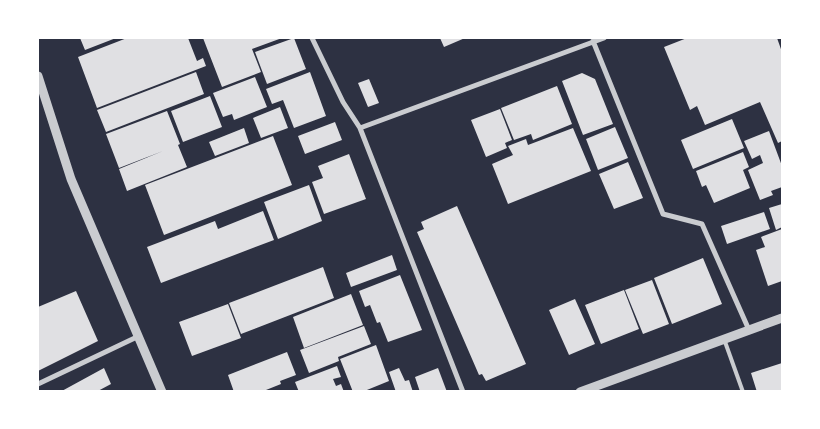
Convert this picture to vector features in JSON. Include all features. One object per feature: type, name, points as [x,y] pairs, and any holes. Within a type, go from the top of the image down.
[{"type":"street","points":[[312,38],[343,102],[360,128],[463,392]]},
{"type":"street","points":[[360,128],[604,38]]},
{"type":"street","points":[[593,42],[664,214],[702,224],[749,330]]},
{"type":"street","points":[[38,76],[71,179],[162,392]]},
{"type":"street","points":[[580,392],[782,318]]},
{"type":"street","points":[[38,384],[139,336]]},
{"type":"lane","points":[[724,339],[743,392]]},
{"type":"building","points":[[80,38],[116,38],[85,50]]},
{"type":"building","points":[[127,38],[188,38],[197,61],[203,58],[206,66],[97,108],[78,57]]},
{"type":"building","points":[[203,38],[282,38],[252,49],[261,72],[222,87]]},
{"type":"building","points":[[294,38],[306,69],[267,84],[255,52]]},
{"type":"building","points":[[440,38],[465,38],[444,47]]},
{"type":"building","points":[[687,38],[777,38],[782,52],[782,141],[778,143],[760,102],[705,125],[697,106],[690,110],[664,47]]},
{"type":"building","points":[[196,72],[204,94],[106,132],[97,110]]},
{"type":"building","points":[[310,72],[326,116],[294,128],[283,100],[272,104],[266,89]]},
{"type":"building","points":[[582,73],[595,79],[613,124],[583,135],[562,81]]},
{"type":"building","points":[[255,77],[267,107],[234,120],[232,114],[223,117],[213,93]]},
{"type":"building","points":[[369,79],[379,103],[368,107],[358,83]]},
{"type":"building","points":[[557,86],[572,124],[533,140],[531,134],[514,140],[501,108]]},
{"type":"building","points":[[210,96],[222,127],[183,142],[171,111]]},
{"type":"building","points":[[280,107],[288,128],[261,138],[253,118]]},
{"type":"building","points":[[500,109],[512,140],[505,143],[507,148],[486,157],[471,120]]},
{"type":"building","points":[[167,111],[187,167],[127,191],[119,169],[163,151],[119,168],[106,134]]},
{"type":"building","points":[[732,119],[744,148],[693,169],[681,140]]},
{"type":"building","points":[[335,122],[342,140],[305,154],[298,136]]},
{"type":"building","points":[[615,127],[628,158],[598,170],[586,139]]},
{"type":"building","points":[[244,128],[249,143],[215,156],[209,142]]},
{"type":"building","points":[[573,128],[591,171],[508,204],[492,164],[513,155],[508,146],[526,139],[528,145]]},
{"type":"building","points":[[769,131],[782,166],[782,187],[771,191],[773,195],[760,200],[748,170],[763,163],[760,155],[752,159],[744,141]]},
{"type":"building","points":[[273,136],[292,185],[164,235],[145,185]]},
{"type":"building","points":[[743,152],[749,167],[743,170],[750,188],[714,203],[706,185],[702,187],[696,171]]},
{"type":"building","points":[[349,154],[366,199],[324,214],[312,182],[323,178],[318,166]]},
{"type":"building","points":[[628,162],[643,198],[614,209],[599,174]]},
{"type":"building","points":[[309,185],[322,221],[278,239],[264,202]]},
{"type":"building","points":[[782,204],[782,227],[776,230],[769,208]]},
{"type":"building","points":[[457,206],[526,364],[486,381],[482,374],[479,375],[417,232],[424,229],[421,222]]},
{"type":"building","points":[[263,211],[274,240],[161,283],[147,247],[215,221],[218,229]]},
{"type":"building","points":[[764,212],[770,229],[727,244],[721,226]]},
{"type":"building","points":[[782,229],[782,281],[768,286],[756,250],[765,247],[761,237]]},
{"type":"building","points":[[392,255],[397,270],[351,287],[346,273]]},
{"type":"building","points":[[703,258],[722,304],[672,324],[654,278]]},
{"type":"building","points":[[323,267],[334,298],[241,334],[229,303]]},
{"type":"building","points":[[400,275],[422,330],[388,342],[380,322],[377,323],[370,305],[365,307],[359,291]]},
{"type":"building","points":[[652,280],[669,324],[643,334],[625,290]]},
{"type":"building","points":[[624,290],[639,329],[601,344],[585,305]]},
{"type":"building","points":[[76,291],[98,341],[38,371],[38,307]]},
{"type":"building","points":[[351,294],[363,325],[304,348],[293,317]]},
{"type":"building","points":[[575,299],[595,344],[569,355],[549,310]]},
{"type":"building","points":[[228,304],[241,338],[192,356],[179,322]]},
{"type":"building","points":[[364,326],[371,344],[338,357],[339,361],[309,373],[300,350]]},
{"type":"building","points":[[376,345],[389,381],[362,392],[353,392],[340,359]]},
{"type":"building","points":[[287,352],[296,375],[280,381],[281,384],[261,392],[234,392],[228,375]]},
{"type":"building","points":[[782,363],[782,392],[757,392],[751,373]]},
{"type":"building","points":[[337,366],[341,377],[333,379],[336,386],[341,384],[344,392],[299,392],[295,382]]},
{"type":"building","points":[[104,368],[111,384],[96,392],[60,392]]},
{"type":"building","points":[[399,368],[405,381],[409,380],[413,392],[396,392],[389,372]]},
{"type":"building","points":[[438,368],[447,392],[420,392],[415,377]]}]
